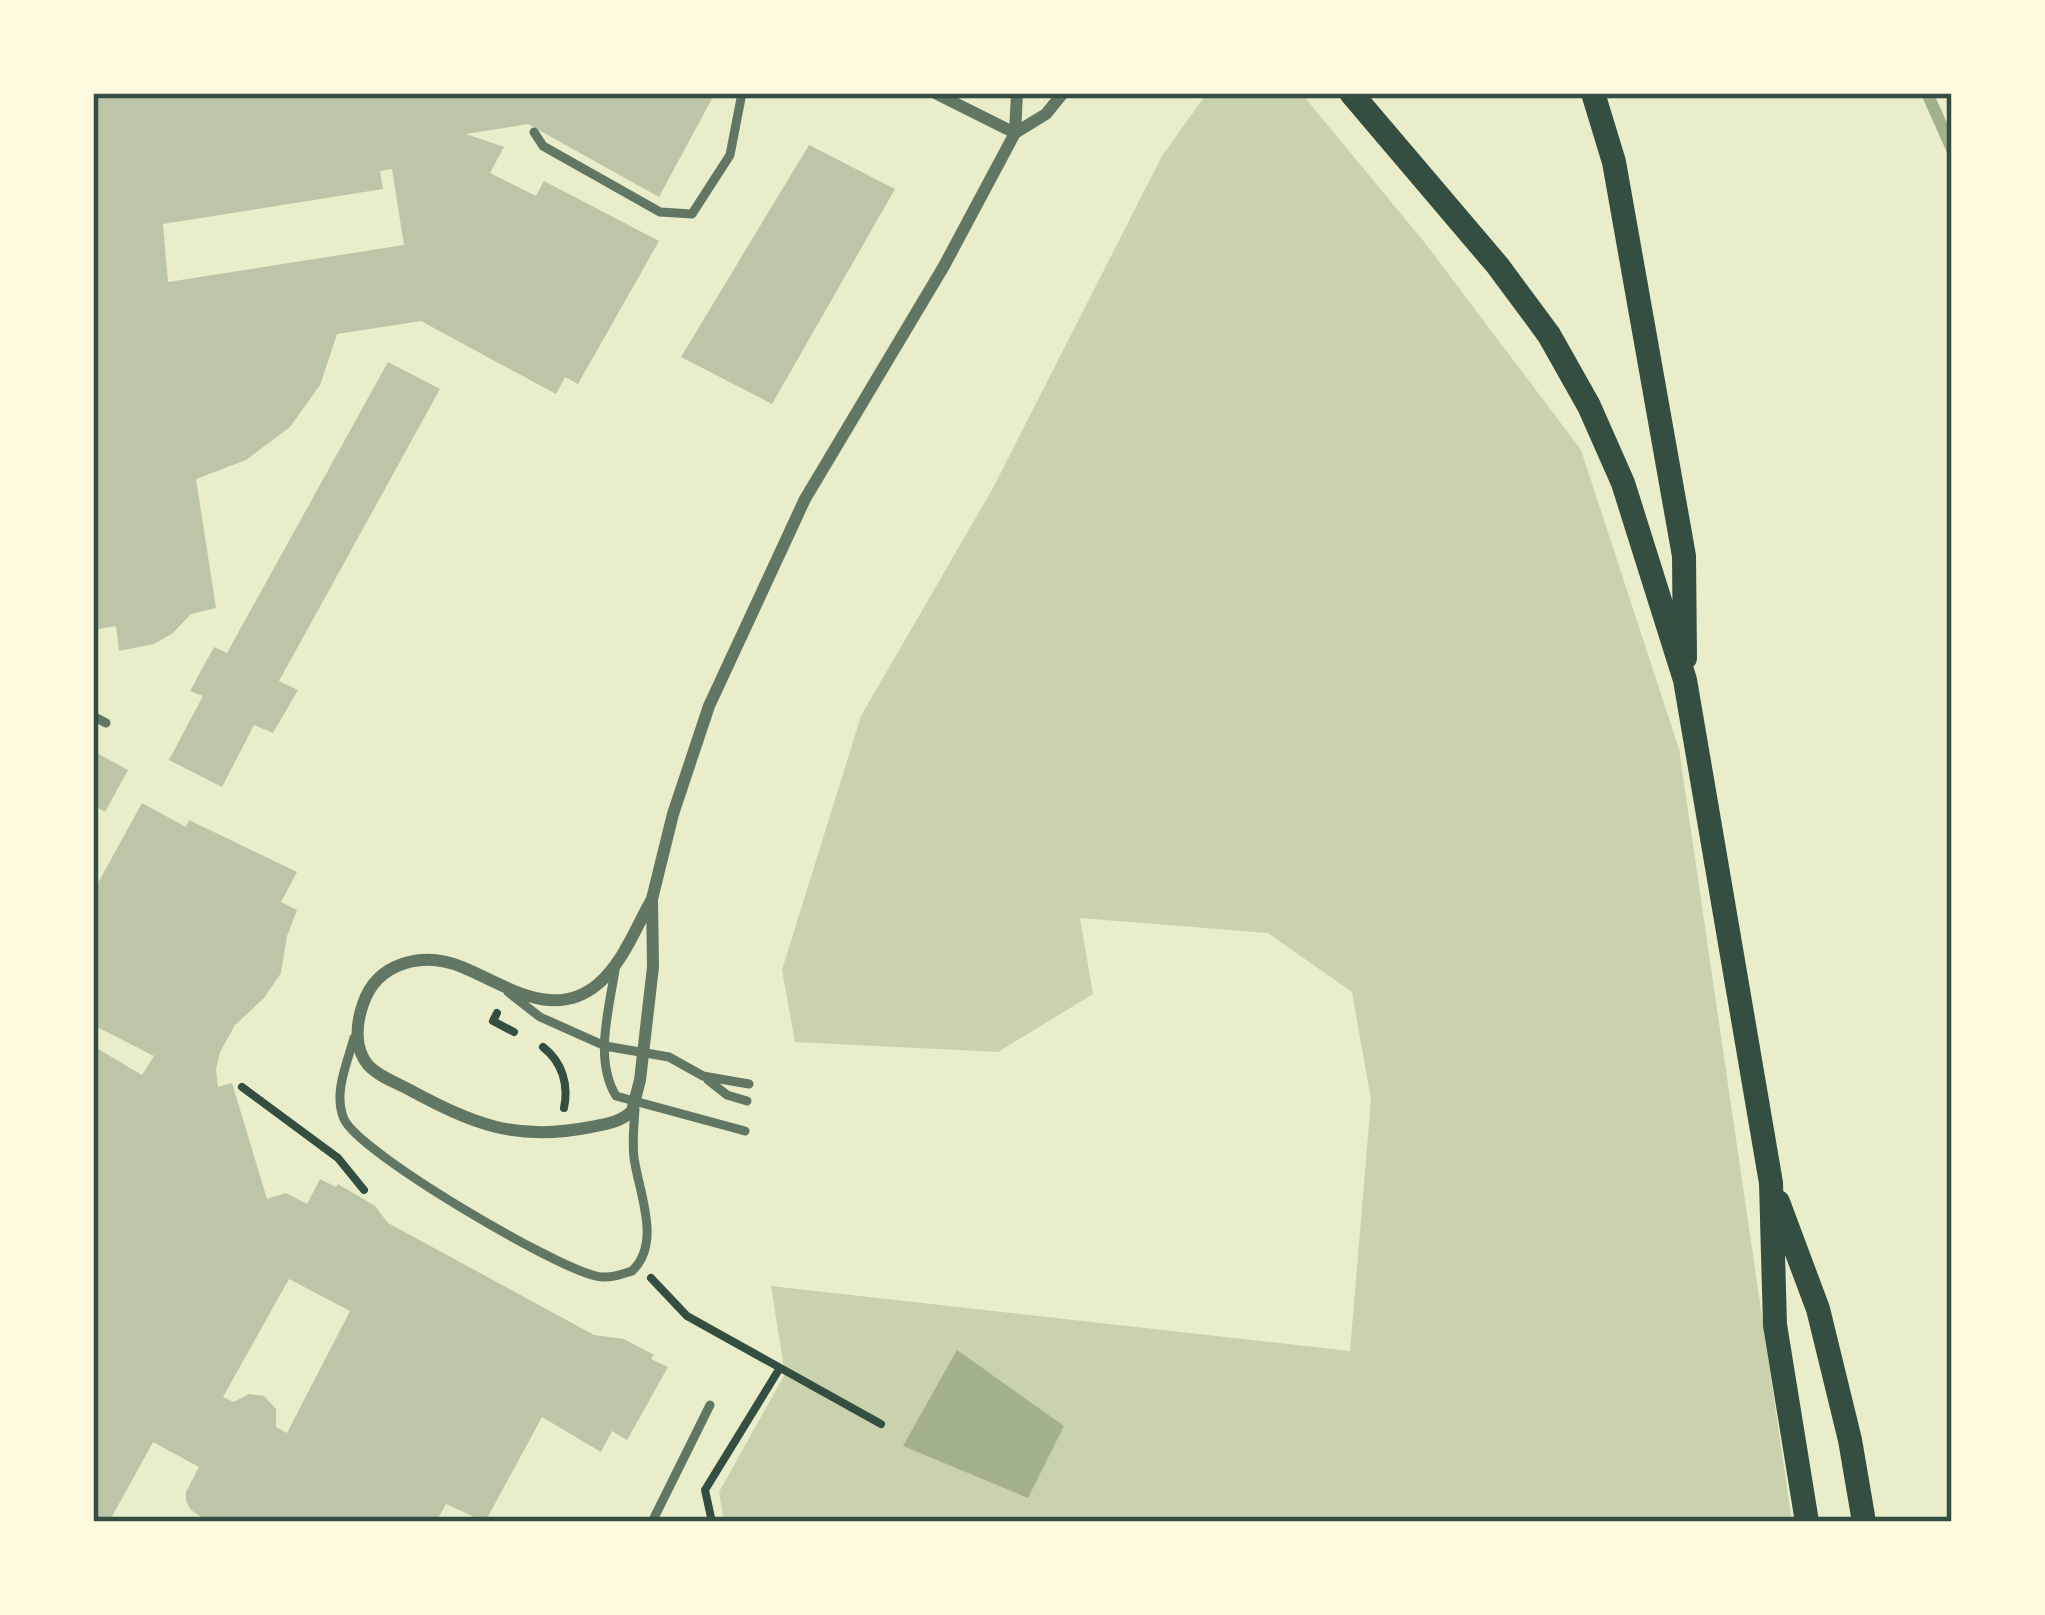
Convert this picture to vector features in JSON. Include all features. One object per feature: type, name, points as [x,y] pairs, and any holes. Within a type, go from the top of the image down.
[{"type":"main road","points":[[1351,93],[1498,266],[1549,334],[1623,483],[1685,680],[1771,1183],[1775,1325],[1807,1522]]},
{"type":"main road","points":[[1593,93],[1614,162],[1684,556],[1685,680]]},
{"type":"main road","points":[[1771,1183],[1818,1309],[1850,1440],[1864,1522]]},
{"type":"street","points":[[935,93],[1015,134]]},
{"type":"street","points":[[652,898],[654,952],[643,1054],[636,1103],[622,1119],[567,1131],[503,1131],[454,1114],[374,1070],[359,1046],[358,1026],[372,985],[391,967],[409,961],[457,964],[508,992],[533,999],[574,996],[598,984],[615,964],[652,898],[685,773],[734,647],[805,500],[944,266],[1015,134],[1017,93]]},
{"type":"street","points":[[1015,134],[1046,114],[1063,93]]},
{"type":"lane","points":[[534,132],[543,146],[660,212],[692,214],[730,155],[742,93]]},
{"type":"lane","points":[[93,716],[106,724]]},
{"type":"lane","points":[[615,964],[605,1046],[613,1093],[619,1099],[677,1110],[710,1124],[745,1131]]},
{"type":"lane","points":[[508,992],[540,1017],[605,1046],[669,1057],[727,1095],[747,1101]]},
{"type":"lane","points":[[358,1026],[340,1103],[354,1135],[466,1210],[579,1271],[610,1277],[638,1265],[646,1253],[634,1156],[636,1103]]},
{"type":"lane","points":[[699,1073],[749,1084]]},
{"type":"lane","points":[[652,1522],[710,1405]]},
{"type":"path","points":[[498,1011],[493,1021],[523,1036]]},
{"type":"path","points":[[538,1044],[554,1056],[563,1073],[567,1131]]},
{"type":"path","points":[[242,1087],[338,1158],[364,1190]]},
{"type":"path","points":[[638,1265],[687,1316],[881,1424]]},
{"type":"path","points":[[712,1522],[705,1490],[778,1370]]},
{"type":"shaded area","points":[[1207,93],[1301,93],[1425,243],[1581,450],[1679,749],[1792,1522],[724,1522],[719,1492],[785,1374],[771,1286],[1350,1351],[1371,1100],[1352,992],[1268,933],[1080,918],[1093,994],[998,1052],[795,1042],[782,970],[861,716],[993,488],[1162,156]]},
{"type":"shaded area","points":[[957,1350],[1064,1426],[1028,1498],[903,1446]]},
{"type":"building","points":[[93,93],[715,93],[659,197],[528,124],[466,134],[504,147],[490,173],[536,196],[544,181],[659,241],[578,384],[565,377],[556,394],[421,321],[337,334],[320,385],[290,427],[246,460],[196,479],[216,608],[191,614],[154,644],[119,651],[116,626],[93,630]],"holes":[[[392,169],[404,245],[168,282],[163,224],[383,189],[380,171]]]},
{"type":"building","points":[[809,145],[895,189],[772,404],[681,357]]},
{"type":"building","points":[[388,362],[440,389],[279,681],[298,690],[273,733],[254,725],[222,787],[169,760],[203,696],[190,691],[214,647],[227,653]]},
{"type":"building","points":[[93,751],[128,770],[105,812],[93,805]]},
{"type":"building","points":[[142,803],[186,827],[189,820],[297,872],[281,902],[297,910],[281,973],[264,998],[235,1025],[216,1069],[218,1087],[232,1083],[267,1199],[286,1193],[307,1204],[320,1179],[338,1184],[375,1206],[388,1223],[594,1335],[624,1339],[654,1355],[651,1359],[668,1367],[627,1440],[612,1431],[601,1452],[542,1417],[485,1522],[446,1504],[436,1522],[208,1522],[186,1501],[199,1467],[153,1442],[109,1522],[93,1522],[93,1046],[142,1075],[154,1056],[93,1025],[93,892]],"holes":[[[289,1279],[350,1311],[287,1433],[276,1427],[276,1409],[264,1396],[249,1394],[234,1402],[223,1397]]]},
{"type":"waterway","points":[[1927,93],[1952,149]]}]
